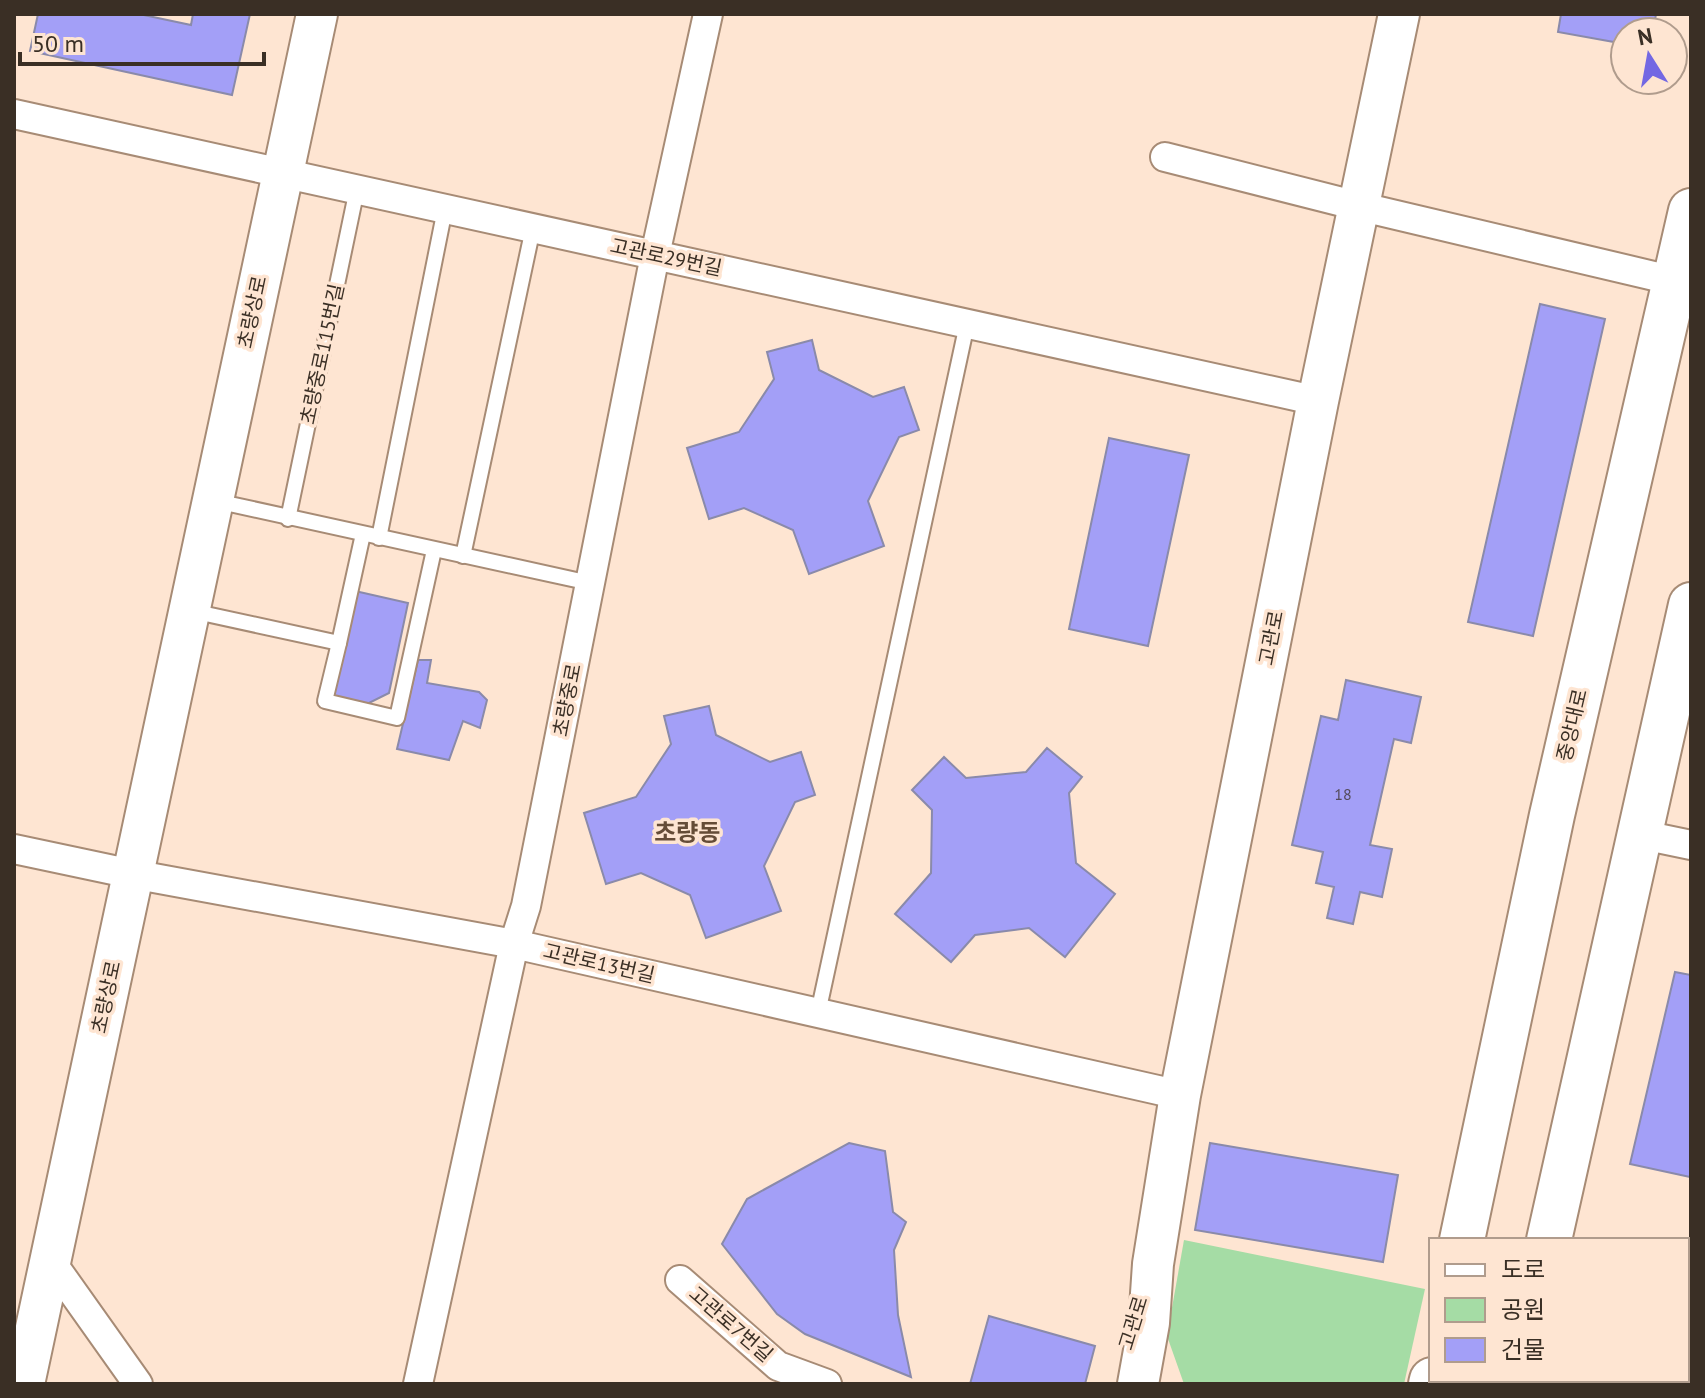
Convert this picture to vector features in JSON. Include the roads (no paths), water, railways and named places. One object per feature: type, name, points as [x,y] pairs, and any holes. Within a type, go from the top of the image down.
[{"type":"main road","name":"초량상로","points":[[24,1384],[317,14]]},
{"type":"main road","name":"고관로","points":[[1138,1384],[1149,1323],[1153,1264],[1180,1095],[1318,401],[1399,14]]},
{"type":"main road","name":"중앙대로","points":[[1462,1238],[1555,800],[1691,211]]},
{"type":"main road","points":[[1549,1238],[1691,605]]},
{"type":"main road","name":"고관로","points":[[1116,1384],[1131,1321],[1153,1264]]},
{"type":"street","name":"초량중로","points":[[418,1384],[514,944],[526,906],[655,255],[708,14]]},
{"type":"street","name":"고관로29번길","points":[[14,114],[1318,401]]},
{"type":"street","points":[[1165,157],[1675,281]]},
{"type":"street","points":[[1638,834],[1691,845]]},
{"type":"street","name":"고관로13번길","points":[[14,849],[132,874],[514,944],[1180,1095]]},
{"type":"street","points":[[50,1260],[138,1384]]},
{"type":"street","name":"고관로7번길","points":[[680,1280],[778,1366],[827,1384]]},
{"type":"lane","name":"초량중로115번길","points":[[288,519],[357,189]]},
{"type":"lane","points":[[379,538],[445,209]]},
{"type":"lane","points":[[463,556],[533,228]]},
{"type":"lane","points":[[818,1013],[967,324]]},
{"type":"lane","points":[[212,500],[590,583]]},
{"type":"lane","points":[[363,534],[325,701],[397,718],[434,550]]},
{"type":"lane","points":[[188,610],[339,643]]},
{"type":"district","name":"초량동","points":[[687,833]]}]
